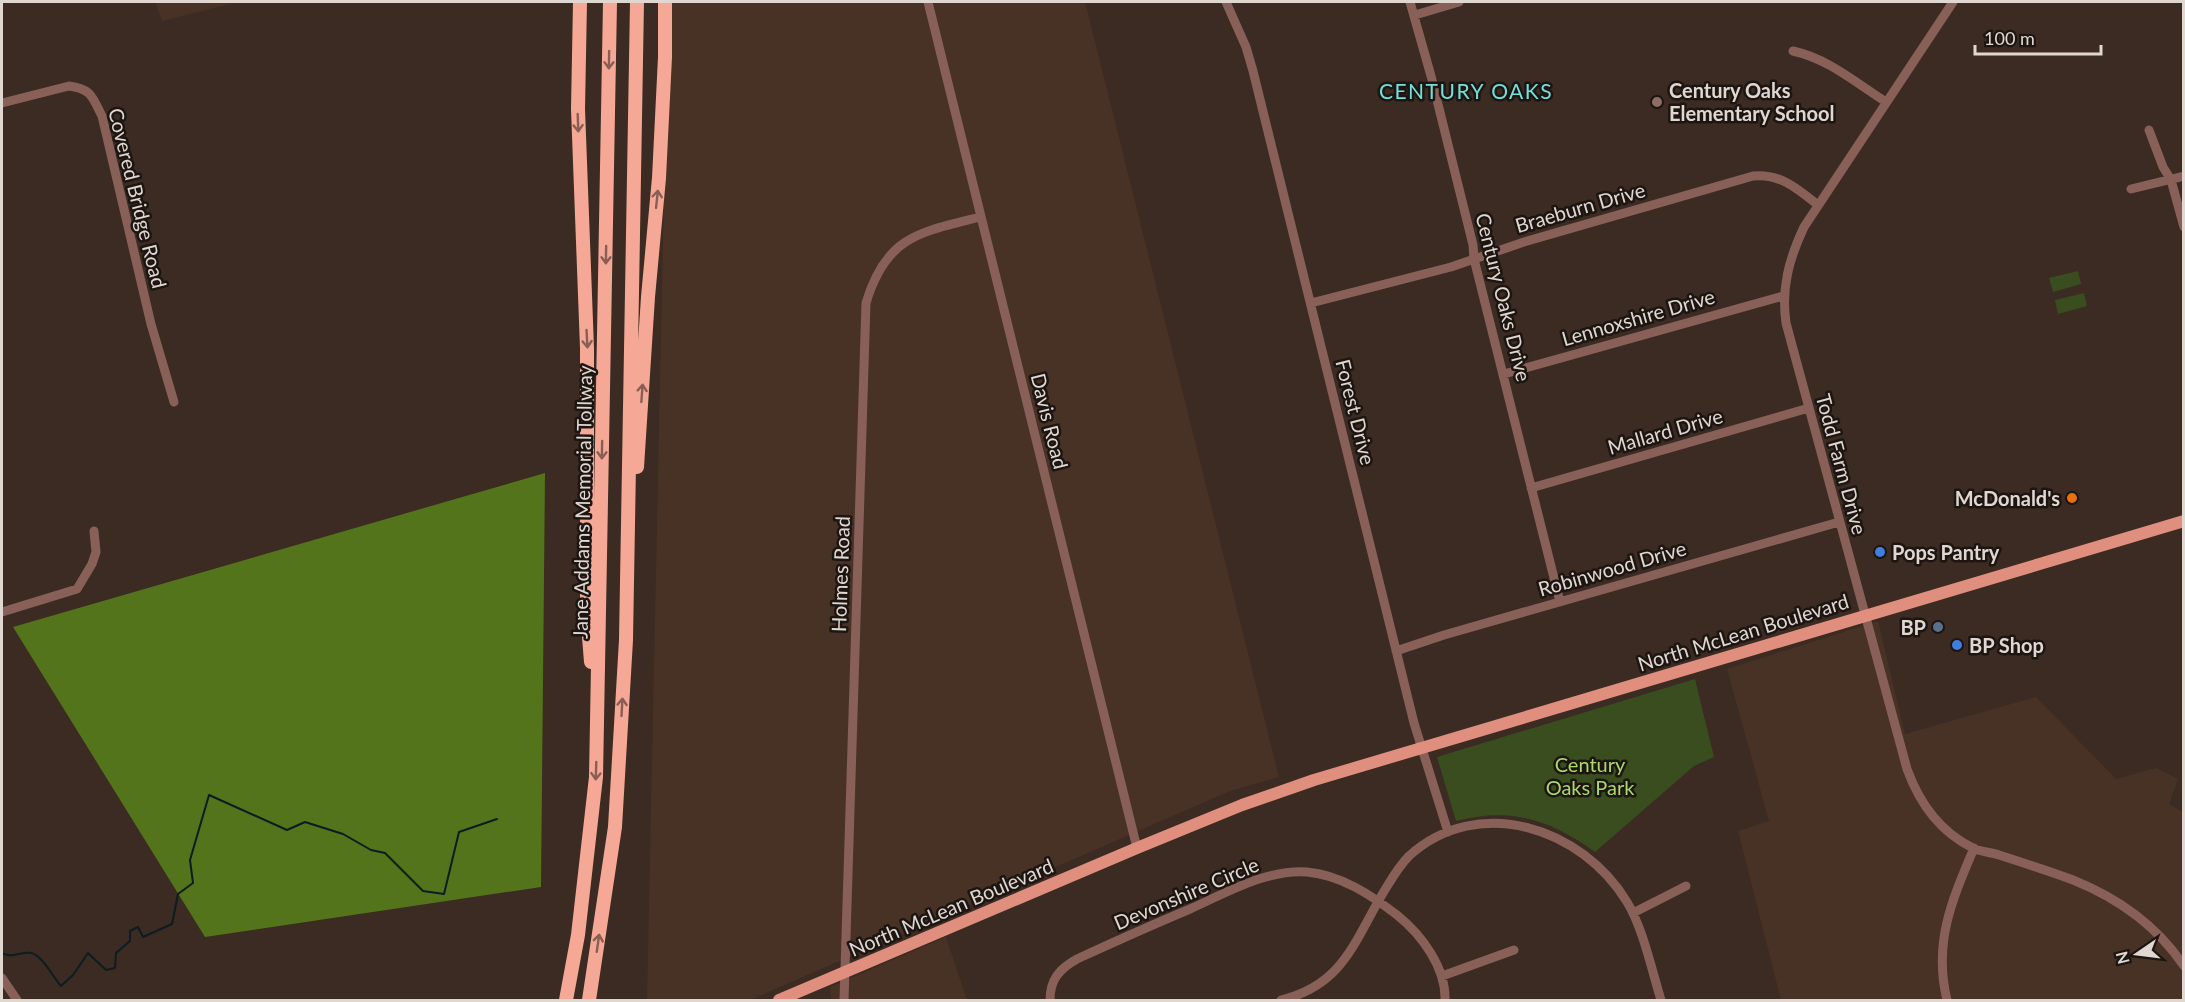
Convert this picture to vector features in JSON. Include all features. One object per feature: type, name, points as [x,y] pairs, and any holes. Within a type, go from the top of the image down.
[{"type":"highway","points":[[580,2],[578,110],[587,348],[587,612],[597,747]]},
{"type":"highway","name":"Jane Addams Memorial Tollway","points":[[566,1000],[578,934],[597,777],[610,2]]},
{"type":"highway","points":[[626,640],[637,2]]},
{"type":"highway","points":[[589,1000],[615,827],[648,297],[659,178],[665,57],[665,2]]},
{"type":"main road","name":"North McLean Boulevard","points":[[779,1000],[1137,848],[1242,805],[1314,780],[2184,521]]},
{"type":"street","name":"Davis Road","points":[[928,2],[1137,848]]},
{"type":"street","name":"Forest Drive","points":[[1226,2],[1246,47],[1253,71],[1414,723],[1448,832]]},
{"type":"street","name":"Century Oaks Drive","points":[[1410,2],[1473,245],[1474,259],[1560,602]]},
{"type":"street","points":[[1415,15],[1459,2]]},
{"type":"street","name":"Todd Farm Drive","points":[[1953,2],[1804,227],[1789,263],[1784,296],[1786,323],[1914,790],[1945,829],[1974,848],[2075,881],[2111,898],[2161,937],[2184,966]]},
{"type":"street","points":[[1793,51],[1810,55],[1829,65],[1886,102]]},
{"type":"street","name":"Covered Bridge Road","points":[[2,103],[69,86],[81,87],[90,92],[102,116],[151,324],[174,402]]},
{"type":"street","points":[[2149,130],[2163,167],[2171,180],[2184,227]]},
{"type":"street","name":"Braeburn Drive","points":[[1311,303],[1451,267],[1534,239],[1753,176],[1762,175],[1785,181],[1818,205]]},
{"type":"street","points":[[2130,189],[2184,176]]},
{"type":"street","name":"Holmes Road","points":[[844,1000],[843,973],[866,303],[878,273],[895,249],[927,230],[981,217]]},
{"type":"street","name":"Lennoxshire Drive","points":[[1504,374],[1784,296]]},
{"type":"street","name":"Mallard Drive","points":[[1531,488],[1809,408]]},
{"type":"street","name":"Robinwood Drive","points":[[1396,651],[1444,635],[1839,522]]},
{"type":"street","points":[[2,612],[77,589],[92,564],[96,552],[94,531]]},
{"type":"street","points":[[1281,1000],[1314,988],[1335,972],[1355,944],[1394,874],[1410,856],[1448,832],[1470,826],[1504,823],[1545,833],[1573,846],[1597,865],[1619,889],[1633,913],[1661,1000]]},
{"type":"street","points":[[1947,1000],[1942,973],[1943,937],[1952,900],[1974,848]]},
{"type":"street","name":"Devonshire Circle","points":[[1050,1000],[1052,983],[1057,974],[1077,959],[1261,879],[1293,872],[1320,874],[1350,885],[1378,901],[1404,921],[1430,953],[1442,976],[1445,1000]]},
{"type":"street","points":[[1633,913],[1686,886]]},
{"type":"street","points":[[1442,976],[1514,950]]},
{"type":"street","points":[[2,978],[17,1000]]},
{"type":"shaded area","points":[[155,2],[238,2],[162,21]]},
{"type":"shaded area","points":[[668,2],[1085,2],[1279,777],[1230,791],[750,1000],[647,1000]]},
{"type":"shaded area","points":[[1878,621],[1905,734],[2036,697],[2116,779],[2156,768],[2178,779],[2169,804],[2183,812],[2183,1000],[1781,1000],[1738,831],[1769,821],[1727,669]]},
{"type":"shaded area","points":[[946,937],[967,1000],[831,1000],[830,987]]},
{"type":"green space","points":[[2078,271],[2081,284],[2053,292],[2049,278]]},
{"type":"green space","points":[[2084,293],[2087,306],[2058,314],[2055,300]]},
{"type":"green space","points":[[545,473],[541,887],[205,937],[13,627]]},
{"type":"green space","name":"Century Oaks Park","points":[[1695,679],[1714,757],[1694,766],[1595,852],[1562,831],[1529,819],[1494,815],[1456,821],[1437,757]]},
{"type":"waterway","points":[[2,953],[35,955],[61,986],[73,975],[88,953],[106,970],[115,968],[116,953],[130,941],[130,931],[138,927],[143,937],[172,924],[178,894],[193,883],[190,860],[209,795],[287,830],[305,822],[343,834],[371,850],[385,853],[423,891],[444,894],[459,832],[497,819]]},
{"type":"place","name":"Century Oaks Elementary School","points":[[1657,102]]},
{"type":"place","name":"McDonald's","points":[[2072,498]]},
{"type":"place","name":"Pops Pantry","points":[[1880,552]]},
{"type":"place","name":"BP","points":[[1938,627]]},
{"type":"place","name":"BP Shop","points":[[1957,645]]},
{"type":"district","name":"CENTURY OAKS","points":[[1466,90]]}]
